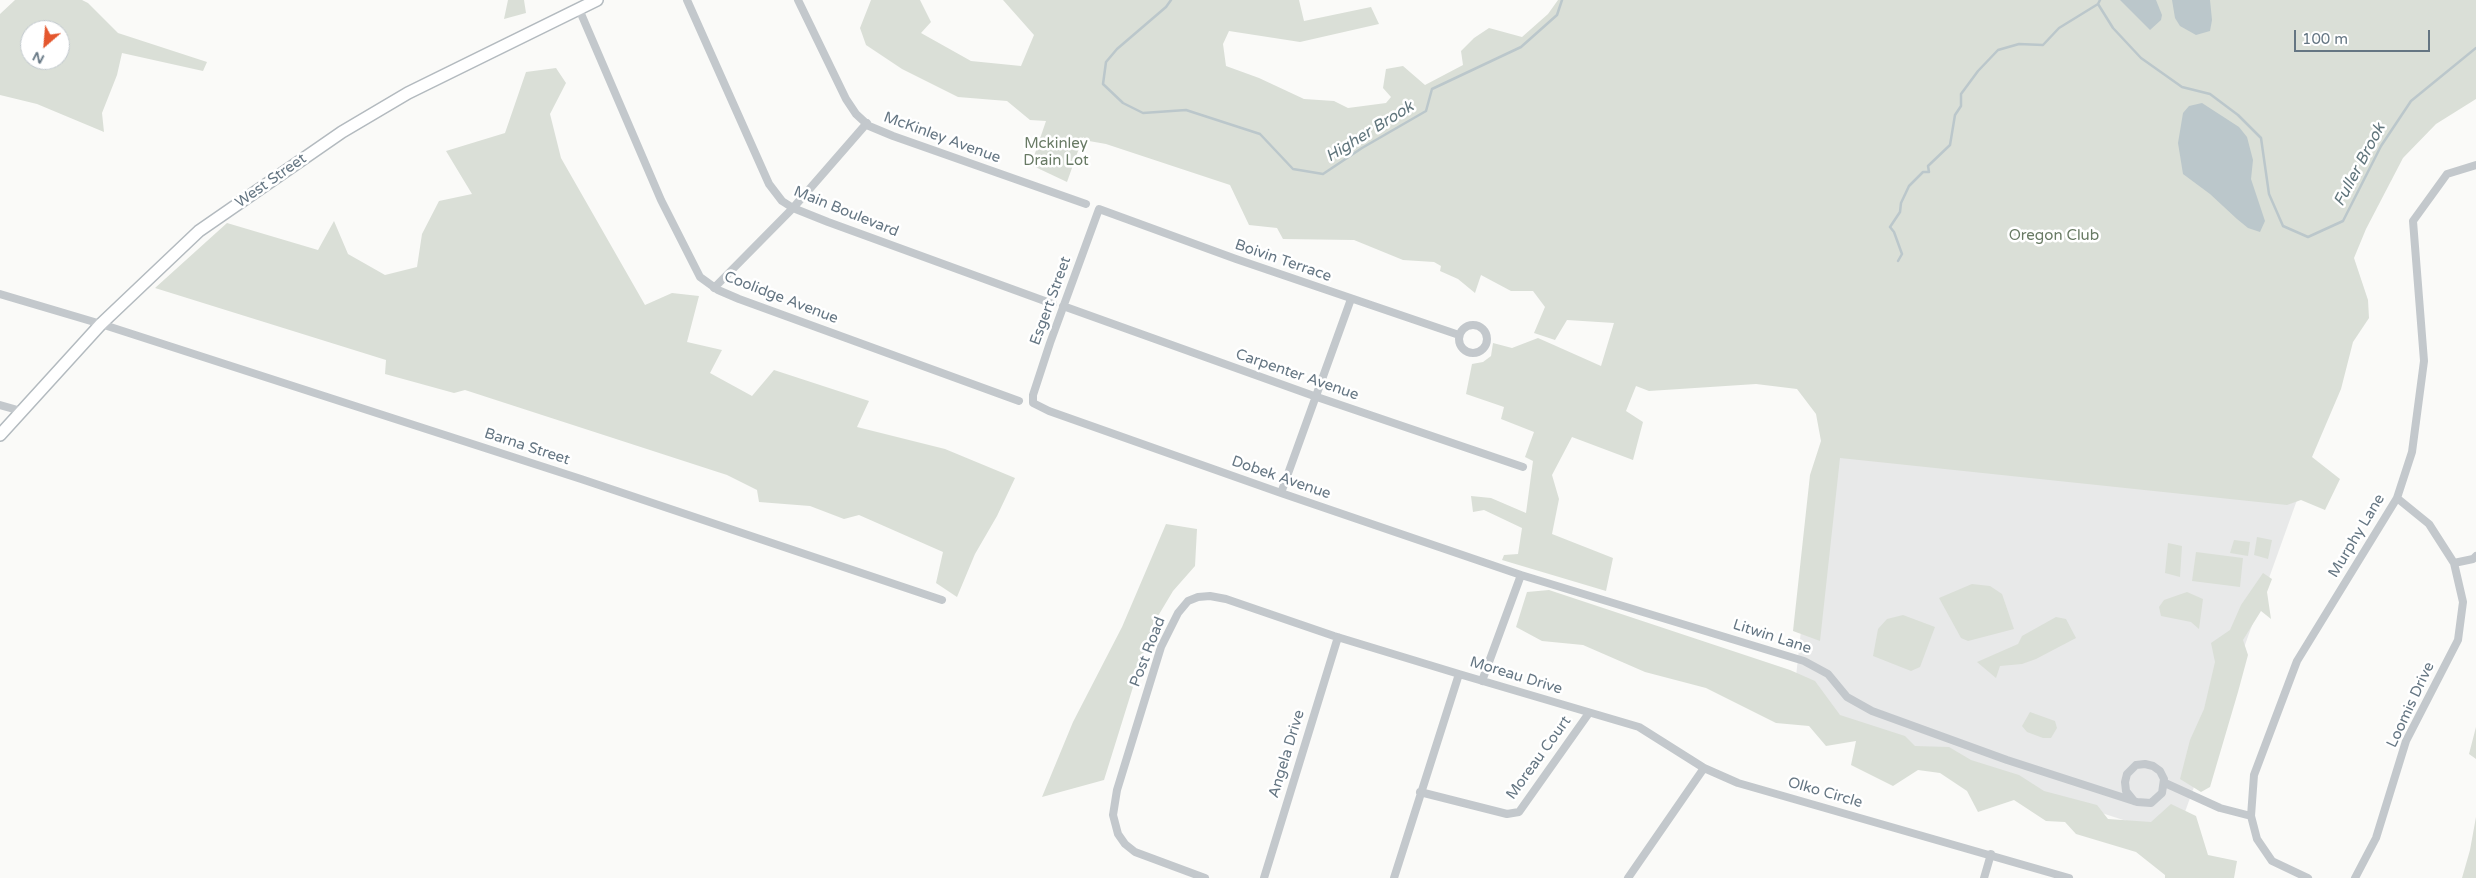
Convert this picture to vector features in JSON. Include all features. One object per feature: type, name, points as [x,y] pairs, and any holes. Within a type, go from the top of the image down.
[{"type":"main road","name":"West Street","points":[[0,435],[101,324],[199,231],[342,132],[408,93],[597,0]]},
{"type":"street","name":"Main Boulevard","points":[[687,0],[769,184],[777,196],[793,208],[1053,304]]},
{"type":"street","name":"McKinley Avenue","points":[[798,0],[846,99],[867,124],[894,136],[1086,204]]},
{"type":"street","name":"Coolidge Avenue","points":[[579,9],[661,200],[694,270],[714,288],[739,299],[1019,401]]},
{"type":"street","points":[[714,288],[793,208],[867,124]]},
{"type":"street","name":"Murphy Lane","points":[[2308,878],[2272,861],[2257,839],[2251,816],[2254,776],[2297,661],[2397,498],[2412,452],[2424,361],[2413,220],[2447,174],[2476,165]]},
{"type":"street","name":"Boivin Terrace","points":[[1099,209],[1351,299],[1459,335]]},
{"type":"street","name":"Esgert Street","points":[[1033,403],[1033,394],[1099,209]]},
{"type":"street","name":"Barna Street","points":[[0,294],[101,324],[591,482],[942,600]]},
{"type":"street","points":[[1281,493],[1351,299]]},
{"type":"street","name":"Carpenter Avenue","points":[[1063,306],[1316,397],[1524,467]]},
{"type":"street","name":"Dobek Avenue","points":[[1033,403],[1049,411],[1281,493],[1521,575]]},
{"type":"street","points":[[0,405],[21,411]]},
{"type":"street","name":"Loomis Drive","points":[[2354,878],[2376,838],[2406,741],[2458,640],[2463,602],[2454,563],[2429,524],[2397,498]]},
{"type":"street","points":[[2454,563],[2473,559],[2476,556]]},
{"type":"street","points":[[1482,681],[1521,575]]},
{"type":"street","name":"Litwin Lane","points":[[1521,575],[1804,661],[1828,674],[1847,697],[1872,711],[2007,760],[2134,801]]},
{"type":"street","name":"Post Road","points":[[1205,878],[1135,852],[1125,844],[1118,834],[1113,815],[1117,790],[1161,647],[1178,613],[1193,598],[1216,597],[1459,674]]},
{"type":"street","name":"Angela Drive","points":[[1264,878],[1338,637]]},
{"type":"street","name":"Moreau Drive","points":[[1394,878],[1459,674],[1639,727],[1704,768]]},
{"type":"street","name":"Moreau Court","points":[[1420,792],[1507,814],[1519,812],[1589,713]]},
{"type":"street","points":[[2145,764],[2154,766],[2163,775],[2165,783],[2162,794],[2155,801],[2144,804],[2134,801],[2128,795],[2125,782],[2127,774],[2133,768],[2145,764]]},
{"type":"street","points":[[1628,878],[1704,768]]},
{"type":"street","name":"Olko Circle","points":[[1704,768],[1738,783],[1991,854],[2069,878]]},
{"type":"street","points":[[2165,783],[2220,808],[2251,816]]},
{"type":"street","points":[[1984,878],[1991,854]]},
{"type":"shaded area","points":[[2120,0],[2156,0],[2162,15],[2161,20],[2150,30]]},
{"type":"shaded area","points":[[2172,0],[2210,0],[2212,20],[2210,31],[2196,35],[2180,26],[2175,18]]},
{"type":"shaded area","points":[[2202,103],[2239,127],[2247,137],[2253,160],[2251,179],[2265,221],[2260,232],[2248,228],[2210,194],[2183,174],[2178,143],[2183,113],[2189,106]]},
{"type":"shaded area","points":[[1821,447],[2297,500],[2176,837],[1792,713]]},
{"type":"green space","points":[[15,0],[82,0],[88,3],[118,33],[207,62],[203,71],[122,53],[117,75],[102,113],[104,132],[37,104],[0,95],[0,14]]},
{"type":"green space","points":[[508,0],[524,0],[526,13],[504,19]]},
{"type":"green space","points":[[871,0],[920,0],[931,22],[921,33],[971,61],[1021,66],[1034,35],[1003,0],[1299,0],[1304,21],[1371,7],[1379,24],[1300,42],[1229,31],[1223,44],[1226,66],[1259,78],[1304,99],[1334,101],[1348,108],[1386,103],[1391,97],[1383,88],[1386,69],[1403,66],[1425,85],[1463,65],[1461,51],[1474,38],[1489,28],[1522,37],[1548,14],[1558,0],[2476,0],[2476,99],[2436,124],[2403,158],[2366,229],[2354,258],[2368,300],[2369,318],[2353,342],[2341,389],[2312,457],[2340,479],[2325,510],[2301,500],[2287,505],[1840,458],[1820,641],[1793,631],[1810,475],[1821,441],[1816,414],[1797,389],[1756,384],[1649,391],[1636,386],[1626,411],[1643,422],[1633,460],[1572,437],[1552,475],[1559,499],[1552,534],[1613,558],[1606,591],[1502,560],[1504,555],[1518,554],[1522,528],[1484,510],[1473,512],[1471,496],[1491,498],[1526,513],[1533,461],[1525,457],[1534,432],[1501,419],[1504,407],[1466,394],[1472,364],[1483,362],[1491,356],[1493,343],[1512,348],[1538,338],[1601,366],[1614,323],[1567,320],[1555,340],[1534,333],[1545,307],[1533,291],[1511,291],[1481,275],[1475,293],[1458,279],[1440,271],[1441,266],[1434,262],[1403,260],[1354,240],[1283,239],[1277,228],[1249,225],[1230,185],[1106,144],[1089,141],[1083,137],[1067,182],[1031,165],[1046,121],[1030,120],[1007,101],[958,97],[902,69],[866,45],[860,28]]},
{"type":"green space","points":[[556,68],[566,83],[550,114],[561,158],[645,305],[672,293],[699,296],[687,342],[722,350],[710,373],[752,396],[774,370],[869,401],[857,427],[945,449],[1015,478],[997,516],[975,554],[957,597],[936,583],[943,552],[859,515],[844,519],[810,506],[759,502],[757,490],[727,475],[465,390],[454,393],[385,374],[386,360],[155,288],[227,223],[318,250],[334,221],[348,254],[385,275],[417,267],[422,234],[439,201],[472,194],[446,151],[505,133],[526,72]]},
{"type":"green space","points":[[1166,524],[1197,529],[1195,566],[1173,591],[1152,626],[1104,780],[1042,797],[1073,722],[1122,627]]},
{"type":"green space","points":[[2257,537],[2272,540],[2268,559],[2254,555]]},
{"type":"green space","points":[[2234,540],[2250,542],[2248,556],[2230,553]]},
{"type":"green space","points":[[2168,543],[2182,546],[2180,577],[2165,573]]},
{"type":"green space","points":[[2196,552],[2243,558],[2240,587],[2192,581]]},
{"type":"green space","points":[[2263,573],[2272,579],[2267,592],[2271,619],[2261,611],[2243,640],[2248,655],[2238,692],[2210,787],[2201,792],[2180,779],[2190,740],[2204,709],[2215,662],[2211,643],[2230,630],[2241,605]]},
{"type":"green space","points":[[1972,584],[1990,586],[2002,594],[2014,629],[1968,641],[1961,638],[1939,598]]},
{"type":"green space","points":[[1549,590],[1790,670],[1815,681],[1840,715],[1905,736],[1915,746],[1949,747],[1971,760],[2019,775],[2044,791],[2097,805],[2108,819],[2151,822],[2171,804],[2196,816],[2208,855],[2237,861],[2234,878],[2165,878],[2165,875],[2136,852],[2076,834],[2065,822],[2046,821],[2014,800],[1978,812],[1967,791],[1940,773],[1918,770],[1893,786],[1851,765],[1856,741],[1826,746],[1809,726],[1776,723],[1706,688],[1645,672],[1583,645],[1542,641],[1516,627],[1527,592]]},
{"type":"green space","points":[[2187,592],[2203,599],[2199,629],[2191,622],[2161,616],[2159,607],[2164,600]]},
{"type":"green space","points":[[1903,615],[1935,627],[1920,667],[1911,671],[1873,656],[1878,629],[1887,619]]},
{"type":"green space","points":[[2056,617],[2066,619],[2076,638],[2036,659],[2022,664],[2000,666],[1996,678],[1977,662],[2018,644],[2022,636]]},
{"type":"green space","points":[[2030,712],[2055,721],[2057,728],[2051,738],[2043,738],[2027,732],[2022,726]]},
{"type":"green space","points":[[2476,727],[2476,759],[2469,754]]},
{"type":"green space","points":[[2476,817],[2476,878],[2462,878],[2470,850]]},
{"type":"waterway","name":"Higher Brook","points":[[1171,0],[1166,7],[1117,49],[1106,62],[1103,84],[1123,103],[1143,113],[1186,110],[1260,134],[1293,169],[1323,174],[1362,148],[1426,111],[1432,89],[1521,47],[1557,15],[1562,0]]},
{"type":"waterway","name":"Fuller Brook","points":[[2100,0],[2098,4],[2113,28],[2141,58],[2182,87],[2210,94],[2238,115],[2261,138],[2269,194],[2283,226],[2308,237],[2343,221],[2381,146],[2411,101],[2476,48]]},
{"type":"waterway","points":[[1898,261],[1902,254],[1894,232],[1890,227],[1900,212],[1901,203],[1909,186],[1923,172],[1929,172],[1928,166],[1950,145],[1955,115],[1961,106],[1961,94],[1978,71],[1998,50],[2019,44],[2043,45],[2059,28],[2098,4]]},
{"type":"park label","name":"Mckinley Drain Lot","points":[[1056,152]]},
{"type":"park label","name":"Oregon Club","points":[[2054,236]]}]
